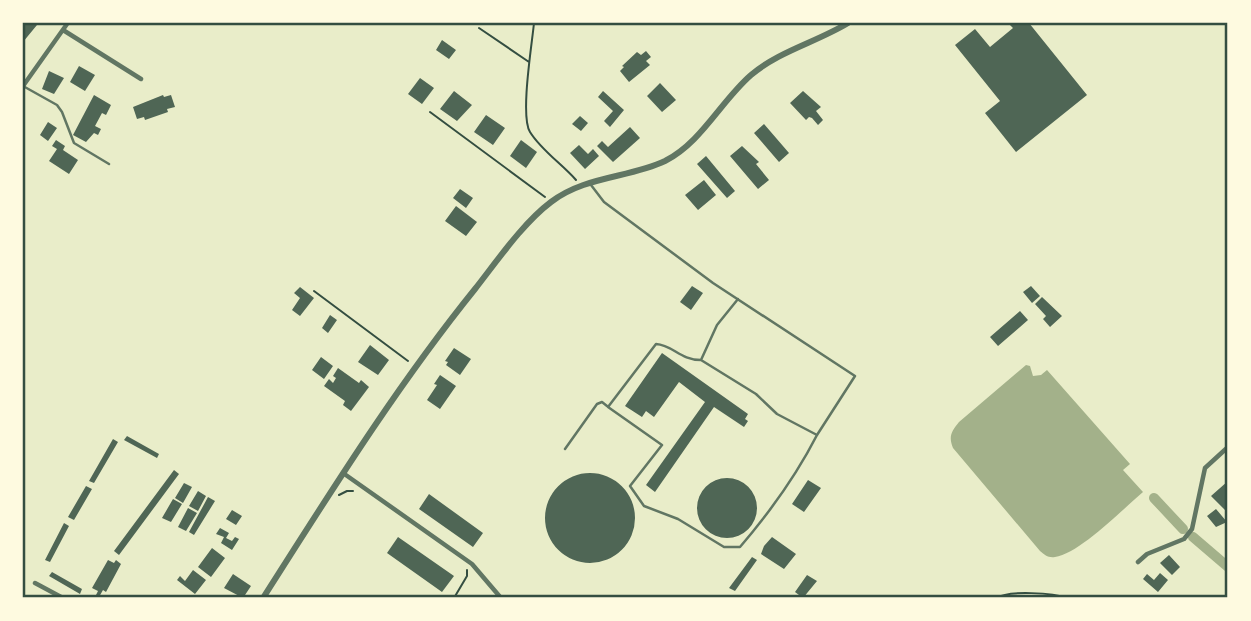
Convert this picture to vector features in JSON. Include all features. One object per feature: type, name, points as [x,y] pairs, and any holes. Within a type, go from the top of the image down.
[{"type":"street","points":[[263,598],[415,366],[495,264],[551,202],[590,182],[665,161],[695,137],[743,82],[761,67],[848,23]]},
{"type":"street","points":[[23,86],[67,24]]},
{"type":"street","points":[[63,30],[141,79]]},
{"type":"street","points":[[1138,562],[1147,554],[1184,539],[1192,529],[1205,468],[1228,447]]},
{"type":"street","points":[[343,473],[472,564],[500,598]]},
{"type":"street","points":[[35,583],[64,598]]},
{"type":"lane","points":[[23,86],[57,105],[74,143],[109,164]]},
{"type":"lane","points":[[565,449],[597,404],[602,402],[662,445],[630,486],[644,506],[678,519],[724,547],[740,547],[799,471],[817,435],[855,376],[738,299],[604,202],[590,182]]},
{"type":"lane","points":[[701,360],[717,325],[738,299]]},
{"type":"lane","points":[[608,407],[656,344],[661,344],[689,360],[701,360],[756,394],[777,414],[817,435]]},
{"type":"path","points":[[534,23],[526,119],[529,130],[581,186]]},
{"type":"path","points":[[479,28],[530,63]]},
{"type":"path","points":[[430,112],[551,202]]},
{"type":"path","points":[[314,291],[415,366]]},
{"type":"path","points":[[337,497],[347,491],[357,492]]},
{"type":"path","points":[[454,598],[467,576],[467,570]]},
{"type":"path","points":[[997,598],[1005,594],[1057,595],[1067,598]]},
{"type":"shaded area","points":[[1026,365],[1030,366],[1033,376],[1041,375],[1047,370],[1130,464],[1123,470],[1143,492],[1088,540],[1055,557],[1048,557],[1040,551],[953,448],[951,440],[959,422]]},
{"type":"building","points":[[23,23],[37,25],[23,42]]},
{"type":"building","points":[[1008,23],[1029,23],[1087,95],[1016,152],[985,113],[1000,101],[955,45],[975,29],[990,47],[1013,28]]},
{"type":"building","points":[[442,40],[456,50],[449,59],[436,50]]},
{"type":"building","points":[[646,51],[651,57],[646,61],[650,65],[629,82],[620,71],[624,67],[622,66],[637,52],[641,55]]},
{"type":"building","points":[[79,66],[95,75],[85,91],[70,82]]},
{"type":"building","points":[[49,71],[64,78],[54,94],[42,89]]},
{"type":"building","points":[[420,78],[434,88],[422,104],[408,94]]},
{"type":"building","points":[[660,83],[676,100],[662,112],[647,96]]},
{"type":"building","points":[[454,91],[472,105],[457,121],[440,109]]},
{"type":"building","points":[[603,91],[624,110],[610,127],[604,121],[613,111],[598,97]]},
{"type":"building","points":[[803,91],[821,107],[816,111],[823,120],[818,125],[812,118],[806,120],[790,103]]},
{"type":"building","points":[[94,95],[111,105],[106,115],[102,113],[95,126],[101,129],[98,135],[94,133],[86,142],[73,135]]},
{"type":"building","points":[[163,95],[171,95],[175,107],[145,120],[144,117],[137,119],[133,107]]},
{"type":"building","points":[[486,115],[505,128],[493,145],[474,132]]},
{"type":"building","points":[[580,116],[588,123],[581,131],[572,124]]},
{"type":"building","points":[[48,122],[57,128],[48,141],[40,135]]},
{"type":"building","points":[[764,124],[789,153],[779,162],[754,133]]},
{"type":"building","points":[[630,127],[640,138],[613,162],[597,146],[602,141],[608,147]]},
{"type":"building","points":[[56,140],[65,146],[63,150],[78,160],[69,174],[49,161],[57,149],[52,146]]},
{"type":"building","points":[[521,140],[537,152],[526,168],[510,156]]},
{"type":"building","points":[[579,145],[588,154],[593,149],[599,156],[585,169],[570,153]]},
{"type":"building","points":[[742,146],[759,162],[756,164],[769,180],[758,189],[730,156]]},
{"type":"building","points":[[706,156],[735,191],[727,198],[697,164]]},
{"type":"building","points":[[704,180],[716,195],[698,210],[685,195]]},
{"type":"building","points":[[460,189],[473,198],[466,208],[453,198]]},
{"type":"building","points":[[456,206],[477,222],[466,236],[445,221]]},
{"type":"building","points":[[692,286],[703,293],[691,310],[680,302]]},
{"type":"building","points":[[1031,286],[1040,296],[1032,303],[1023,292]]},
{"type":"building","points":[[300,287],[314,298],[300,316],[292,310],[300,298],[294,293]]},
{"type":"building","points":[[1042,297],[1062,316],[1050,327],[1043,319],[1046,316],[1035,304]]},
{"type":"building","points":[[1020,311],[1028,320],[998,346],[990,337]]},
{"type":"building","points":[[330,315],[337,320],[328,333],[322,328]]},
{"type":"building","points":[[370,345],[389,360],[378,375],[358,362]]},
{"type":"building","points":[[454,348],[471,359],[460,375],[446,365],[448,362],[445,361]]},
{"type":"building","points":[[662,353],[748,414],[745,419],[748,421],[744,427],[714,407],[655,492],[646,485],[705,402],[679,382],[654,417],[646,411],[642,417],[625,406]]},
{"type":"building","points":[[321,357],[333,366],[324,379],[312,370]]},
{"type":"building","points":[[338,368],[369,387],[351,411],[343,405],[345,401],[324,386],[329,379],[333,383],[336,378],[333,376]]},
{"type":"building","points":[[440,375],[456,386],[440,409],[427,400]]},
{"type":"building","points":[[127,436],[159,454],[157,458],[124,440]]},
{"type":"building","points":[[113,439],[118,442],[94,483],[89,481]]},
{"type":"building","points":[[174,470],[179,474],[119,555],[114,551]]},
{"type":"building","points":[[590,473],[607,477],[622,486],[631,501],[635,518],[631,535],[622,550],[607,559],[590,563],[573,559],[558,550],[549,535],[545,518],[549,501],[558,486],[573,477]]},
{"type":"building","points":[[721,478],[733,478],[752,491],[757,508],[755,520],[744,533],[733,538],[721,538],[702,525],[697,514],[697,502],[710,483]]},
{"type":"building","points":[[808,480],[821,488],[804,512],[792,504]]},
{"type":"building","points":[[1228,481],[1228,513],[1211,496]]},
{"type":"building","points":[[184,483],[192,487],[183,503],[175,498]]},
{"type":"building","points":[[86,486],[92,489],[74,520],[68,517]]},
{"type":"building","points":[[198,491],[206,496],[198,511],[189,506]]},
{"type":"building","points":[[429,494],[483,533],[473,547],[419,509]]},
{"type":"building","points":[[208,497],[215,501],[194,535],[189,532]]},
{"type":"building","points":[[173,499],[182,504],[171,522],[162,518]]},
{"type":"building","points":[[188,508],[197,513],[186,531],[178,527]]},
{"type":"building","points":[[1216,509],[1227,522],[1216,527],[1207,516]]},
{"type":"building","points":[[232,510],[242,516],[236,525],[226,519]]},
{"type":"building","points":[[64,523],[69,526],[50,562],[45,560]]},
{"type":"building","points":[[220,528],[229,533],[226,538],[232,541],[235,537],[239,539],[232,550],[221,543],[224,537],[216,534]]},
{"type":"building","points":[[398,537],[454,576],[442,592],[387,553]]},
{"type":"building","points":[[772,537],[796,554],[784,569],[761,554]]},
{"type":"building","points":[[212,548],[225,558],[211,577],[198,567]]},
{"type":"building","points":[[1169,555],[1180,567],[1172,575],[1160,563]]},
{"type":"building","points":[[752,557],[757,560],[735,591],[729,588]]},
{"type":"building","points":[[108,560],[114,563],[116,560],[121,564],[106,592],[103,590],[99,597],[96,595],[98,591],[92,588]]},
{"type":"building","points":[[193,570],[206,580],[195,594],[177,580],[180,576],[185,581]]},
{"type":"building","points":[[52,572],[82,589],[80,594],[49,576]]},
{"type":"building","points":[[1160,573],[1168,580],[1158,592],[1143,579],[1147,574],[1154,580]]},
{"type":"building","points":[[233,574],[251,586],[243,598],[224,588]]},
{"type":"building","points":[[807,575],[817,581],[803,598],[795,592]]},
{"type":"waterway","points":[[1154,498],[1183,529]]},
{"type":"waterway","points":[[1193,537],[1228,567]]}]
